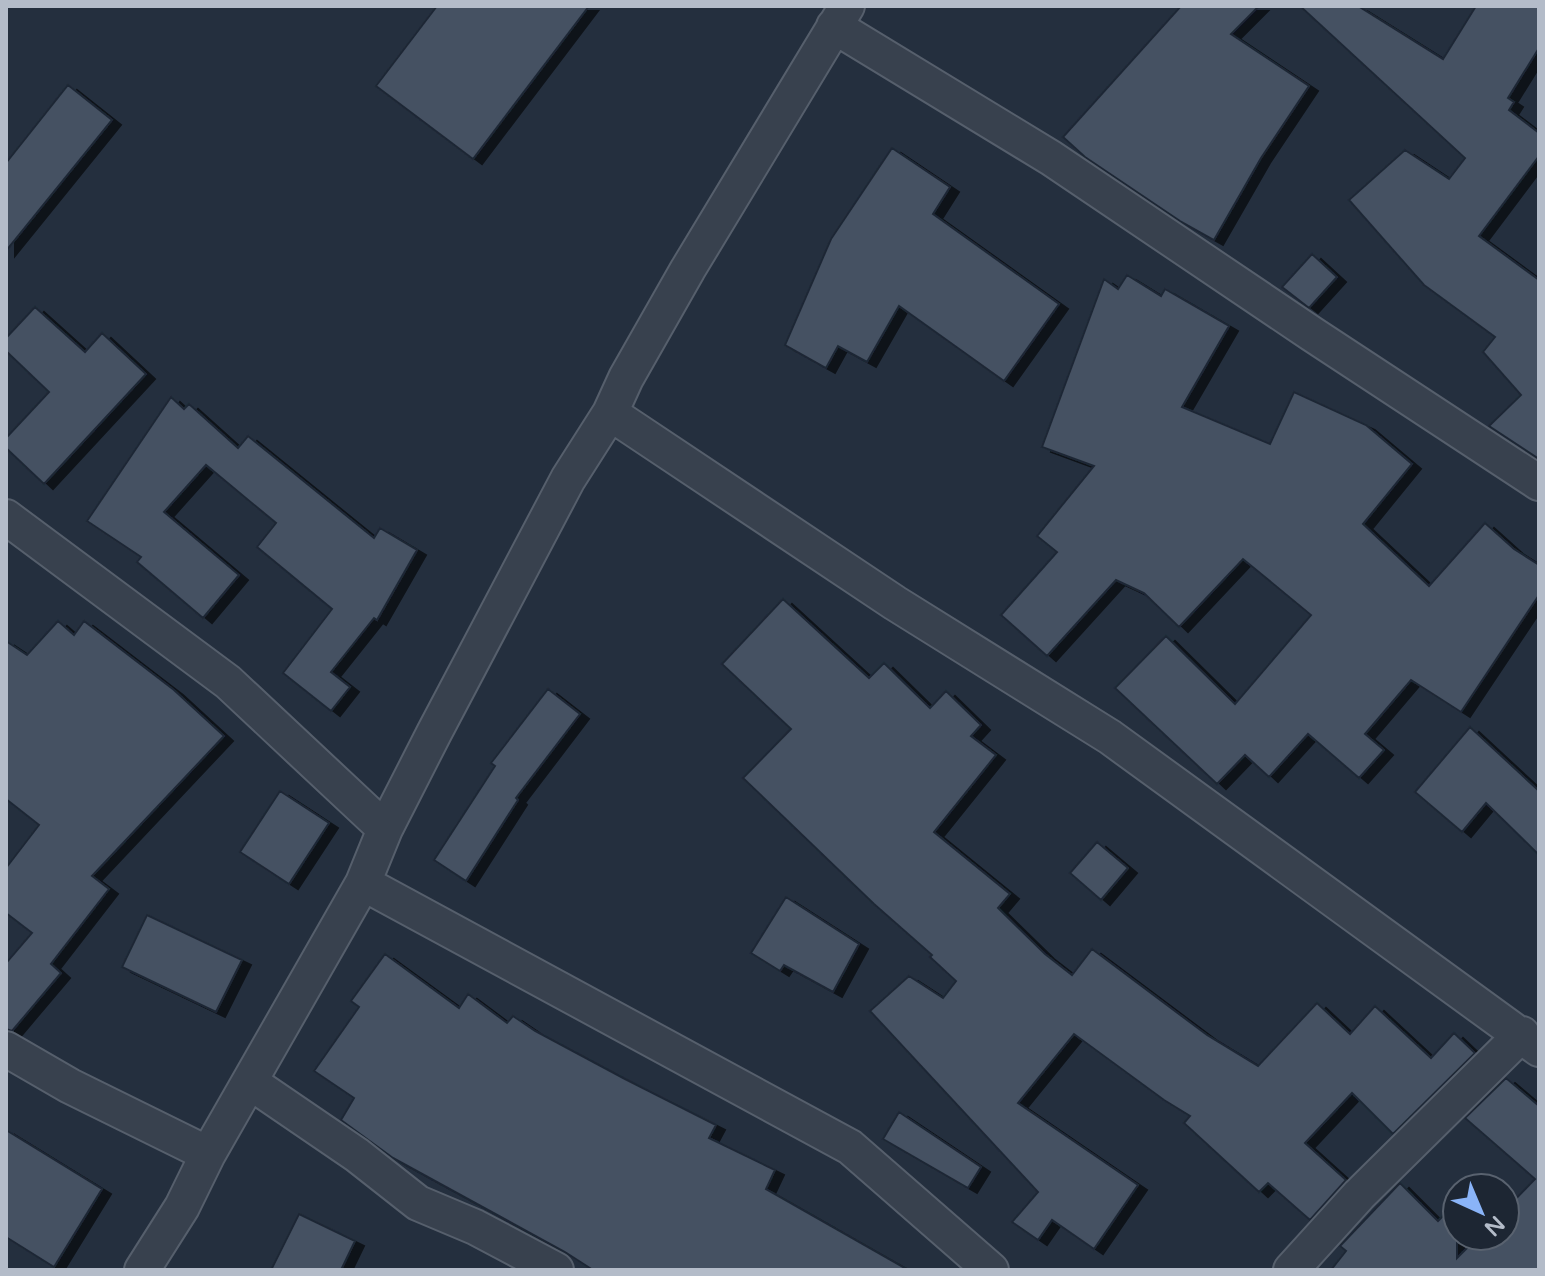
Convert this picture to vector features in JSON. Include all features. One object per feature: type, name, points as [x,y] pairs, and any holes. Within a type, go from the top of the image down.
[{"type":"street","points":[[142,1270],[182,1207],[208,1154],[363,883],[385,829],[568,479],[610,413],[626,378],[688,269],[840,16],[1325,343],[1539,483]]},
{"type":"street","points":[[610,413],[895,603],[1110,737],[1530,1041],[1359,1195],[1291,1270]]},
{"type":"street","points":[[6,517],[228,682],[385,829]]},
{"type":"street","points":[[363,883],[850,1147],[991,1270]]},
{"type":"street","points":[[6,1049],[70,1086],[208,1154]]},
{"type":"street","points":[[250,1082],[357,1155],[418,1203],[475,1227],[556,1270]]},
{"type":"building","points":[[437,6],[589,6],[473,159],[376,86]]},
{"type":"building","points":[[1181,6],[1259,6],[1231,34],[1309,86],[1261,158],[1214,240],[1180,221],[1085,157],[1063,137]]},
{"type":"building","points":[[1300,6],[1358,6],[1443,59],[1476,6],[1539,6],[1539,48],[1508,98],[1514,102],[1509,110],[1539,133],[1539,156],[1479,236],[1539,280],[1539,459],[1489,426],[1521,395],[1483,352],[1495,337],[1424,285],[1349,200],[1405,150],[1449,179],[1465,158]]},
{"type":"building","points":[[68,85],[112,120],[6,251],[6,163]]},
{"type":"building","points":[[892,148],[950,187],[933,214],[1059,304],[1004,381],[899,306],[867,362],[838,346],[826,368],[785,345],[831,239]]},
{"type":"building","points":[[1312,254],[1337,277],[1309,308],[1282,287]]},
{"type":"building","points":[[1127,275],[1161,296],[1165,289],[1229,326],[1182,407],[1270,444],[1294,392],[1366,425],[1412,464],[1363,524],[1429,586],[1485,523],[1514,549],[1539,565],[1539,595],[1461,712],[1411,680],[1365,734],[1384,750],[1359,778],[1308,734],[1269,777],[1245,755],[1217,784],[1115,688],[1166,636],[1235,704],[1311,615],[1243,559],[1179,627],[1144,593],[1116,580],[1047,656],[1001,615],[1057,552],[1037,536],[1094,466],[1042,447],[1104,279],[1118,289]]},
{"type":"building","points":[[35,307],[85,352],[102,333],[146,374],[44,484],[6,448],[6,438],[49,392],[6,351],[6,338]]},
{"type":"building","points":[[171,397],[184,409],[189,404],[238,448],[248,436],[374,538],[380,528],[417,550],[377,620],[374,618],[331,672],[350,687],[331,711],[283,673],[332,609],[257,547],[276,523],[206,465],[164,512],[239,575],[203,618],[137,562],[141,557],[87,521]]},
{"type":"building","points":[[783,599],[869,678],[884,663],[930,708],[946,691],[981,725],[971,736],[996,755],[934,832],[1010,894],[998,908],[1045,954],[1072,975],[1092,949],[1207,1035],[1258,1066],[1317,1003],[1350,1034],[1375,1006],[1431,1058],[1454,1033],[1475,1053],[1393,1134],[1352,1093],[1305,1143],[1346,1180],[1310,1220],[1268,1183],[1259,1192],[1184,1123],[1190,1116],[1074,1034],[1018,1103],[1138,1185],[1094,1249],[1052,1220],[1038,1240],[1012,1222],[1038,1192],[870,1011],[909,976],[943,998],[956,981],[743,778],[791,729],[722,664]]},
{"type":"building","points":[[58,621],[74,635],[84,621],[174,690],[224,736],[92,876],[109,889],[51,964],[61,973],[12,1031],[6,1029],[6,963],[32,933],[6,913],[6,868],[39,825],[6,799],[6,641],[27,655]]},
{"type":"building","points":[[548,689],[580,714],[516,798],[518,800],[466,881],[434,860],[495,766],[491,763]]},
{"type":"building","points":[[1470,727],[1539,791],[1539,855],[1486,803],[1462,832],[1415,792]]},
{"type":"building","points":[[280,791],[329,823],[289,884],[240,852]]},
{"type":"building","points":[[1097,842],[1128,868],[1101,900],[1070,873]]},
{"type":"building","points":[[786,897],[859,944],[833,992],[784,965],[780,971],[751,953]]},
{"type":"building","points":[[147,915],[242,960],[216,1012],[122,967]]},
{"type":"building","points":[[385,954],[459,1008],[468,994],[507,1023],[513,1016],[535,1031],[716,1125],[709,1138],[775,1170],[766,1189],[908,1270],[593,1270],[393,1158],[341,1120],[354,1098],[314,1071],[359,1007],[351,1001]]},
{"type":"building","points":[[1506,1078],[1539,1106],[1539,1270],[1331,1270],[1346,1251],[1340,1246],[1400,1183],[1438,1221],[1441,1218],[1441,1252],[1457,1252],[1457,1258],[1463,1252],[1521,1252],[1521,1193],[1535,1179],[1465,1118]]},
{"type":"building","points":[[899,1112],[981,1167],[968,1188],[883,1139]]},
{"type":"building","points":[[6,1130],[102,1189],[54,1267],[6,1237]]},
{"type":"building","points":[[299,1214],[355,1241],[341,1270],[271,1270]]}]
